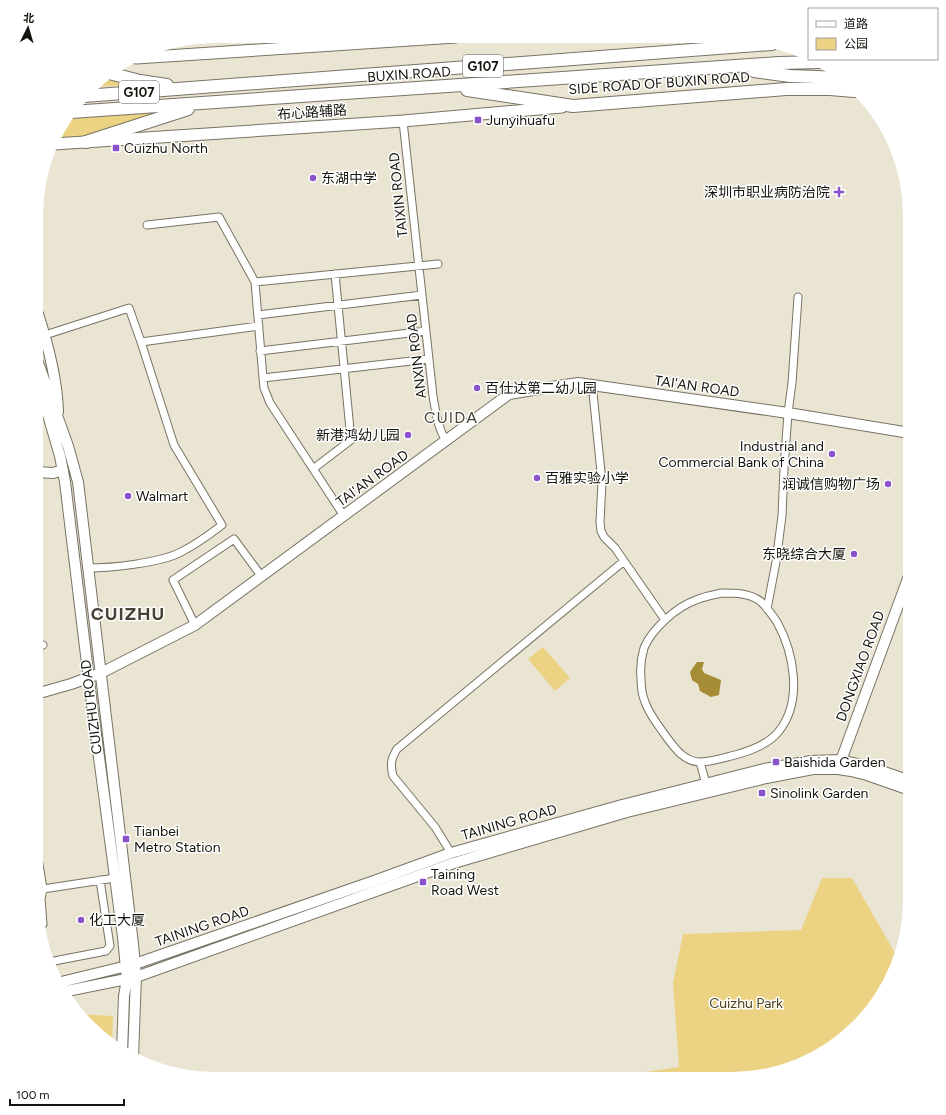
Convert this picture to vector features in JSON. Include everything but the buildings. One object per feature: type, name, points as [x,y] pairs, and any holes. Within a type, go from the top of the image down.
[{"type":"highway","name":"BUXIN ROAD","points":[[91,95],[759,45]]},
{"type":"highway","name":"BUXIN ROAD","points":[[78,112],[780,63],[810,62]]},
{"type":"highway","points":[[723,67],[790,76],[834,78]]},
{"type":"highway","points":[[116,75],[140,81],[194,88]]},
{"type":"highway","name":"SIDE ROAD OF BUXIN ROAD","points":[[444,87],[573,106],[786,89],[850,91]]},
{"type":"highway","points":[[86,142],[205,103]]},
{"type":"main road","points":[[147,57],[286,43]]},
{"type":"main road","name":"布心路辅路","points":[[59,144],[403,121],[573,106]]},
{"type":"main road","points":[[43,329],[54,370],[58,393],[55,424]]},
{"type":"main road","name":"TAI'AN ROAD","points":[[43,692],[101,673],[195,625],[509,394],[578,383],[788,412],[903,432]]},
{"type":"main road","name":"CUIZHU ROAD","points":[[43,385],[55,424],[67,495],[115,878],[123,937],[130,966]]},
{"type":"main road","points":[[43,407],[55,424]]},
{"type":"main road","name":"CUIZHU ROAD","points":[[55,424],[74,464],[78,482],[101,673],[130,966],[133,1051]]},
{"type":"main road","points":[[43,472],[53,473],[63,470]]},
{"type":"main road","name":"DONGXIAO ROAD","points":[[839,764],[903,592]]},
{"type":"main road","name":"TAINING ROAD","points":[[66,986],[130,966],[451,853],[615,807],[764,769],[811,761],[870,767],[903,779]]},
{"type":"main road","name":"TAINING ROAD","points":[[66,987],[131,978],[454,863],[627,812],[715,790],[766,778],[839,764],[851,771],[903,788]]},
{"type":"main road","name":"CUIZHU ROAD","points":[[122,1045],[124,996],[131,978]]},
{"type":"street","name":"TAIXIN ROAD","points":[[403,121],[419,266]]},
{"type":"street","points":[[147,225],[219,217],[255,282],[262,378],[270,403],[344,516]]},
{"type":"street","points":[[255,282],[438,264]]},
{"type":"street","name":"ANXIN ROAD","points":[[419,266],[437,418],[440,429],[446,440]]},
{"type":"street","points":[[313,469],[351,440],[335,274]]},
{"type":"street","points":[[258,315],[422,296]]},
{"type":"street","points":[[767,609],[776,562],[782,516],[788,412],[792,383],[798,297]]},
{"type":"street","points":[[45,335],[128,308],[141,342],[174,445],[222,525],[180,553],[162,559],[131,565],[88,568]]},
{"type":"street","points":[[141,342],[259,326]]},
{"type":"street","points":[[260,351],[426,331]]},
{"type":"street","points":[[262,378],[429,359]]},
{"type":"street","points":[[578,383],[593,393],[602,482],[601,532],[615,548],[666,620]]},
{"type":"street","points":[[195,625],[173,580],[234,539],[262,577]]},
{"type":"street","points":[[451,853],[435,827],[394,776],[391,767],[392,757],[397,749],[624,561]]},
{"type":"street","points":[[722,593],[746,595],[760,601],[767,609],[783,633],[791,657],[794,676],[793,697],[787,717],[779,732],[766,742],[748,751],[719,760],[700,762],[691,761],[682,756],[669,740],[653,718],[645,702],[641,686],[640,670],[643,654],[648,640],[656,629],[682,607],[694,600],[708,596],[722,593]]},
{"type":"street","points":[[700,762],[706,784]]},
{"type":"street","points":[[43,884],[44,889],[115,878]]},
{"type":"street","points":[[54,961],[106,951],[110,946],[100,880]]},
{"type":"green space","points":[[109,80],[131,85],[101,86]]},
{"type":"green space","points":[[163,113],[83,140],[60,141],[73,118]]},
{"type":"green space","points":[[543,647],[570,678],[555,691],[528,659]]},
{"type":"green space","name":"Cuizhu Park","points":[[822,878],[852,878],[895,953],[890,966],[874,996],[853,1022],[827,1043],[817,1049],[797,1059],[765,1069],[742,1072],[646,1072],[679,1067],[673,983],[683,934],[801,930]]},
{"type":"green space","points":[[87,1014],[113,1016],[112,1038],[93,1022]]},
{"type":"shaded area","points":[[697,662],[704,662],[702,669],[704,673],[721,680],[719,695],[711,697],[700,691],[698,684],[692,680],[690,672]]},
{"type":"place","name":"Junyihuafu","points":[[478,120]]},
{"type":"place","name":"Cuizhu North","points":[[116,148]]},
{"type":"place","name":"东湖中学","points":[[313,178]]},
{"type":"place","name":"深圳市职业病防治院","points":[[839,192]]},
{"type":"place","name":"百仕达第二幼儿园","points":[[477,388]]},
{"type":"place","name":"新港鸿幼儿园","points":[[408,435]]},
{"type":"place","name":"Industrial and Commercial Bank of China","points":[[832,454]]},
{"type":"place","name":"百雅实验小学","points":[[537,478]]},
{"type":"place","name":"润诚信购物广场","points":[[888,484]]},
{"type":"place","name":"Walmart","points":[[128,496]]},
{"type":"place","name":"东晓综合大厦","points":[[854,554]]},
{"type":"place","name":"Baishida Garden","points":[[776,762]]},
{"type":"place","name":"Sinolink Garden","points":[[762,793]]},
{"type":"place","name":"Tianbei Metro Station","points":[[126,839]]},
{"type":"place","name":"Taining Road West","points":[[423,882]]},
{"type":"place","name":"化工大厦","points":[[81,920]]},
{"type":"district","name":"CUIDA","points":[[451,417]]},
{"type":"district","name":"CUIZHU","points":[[128,614]]}]
